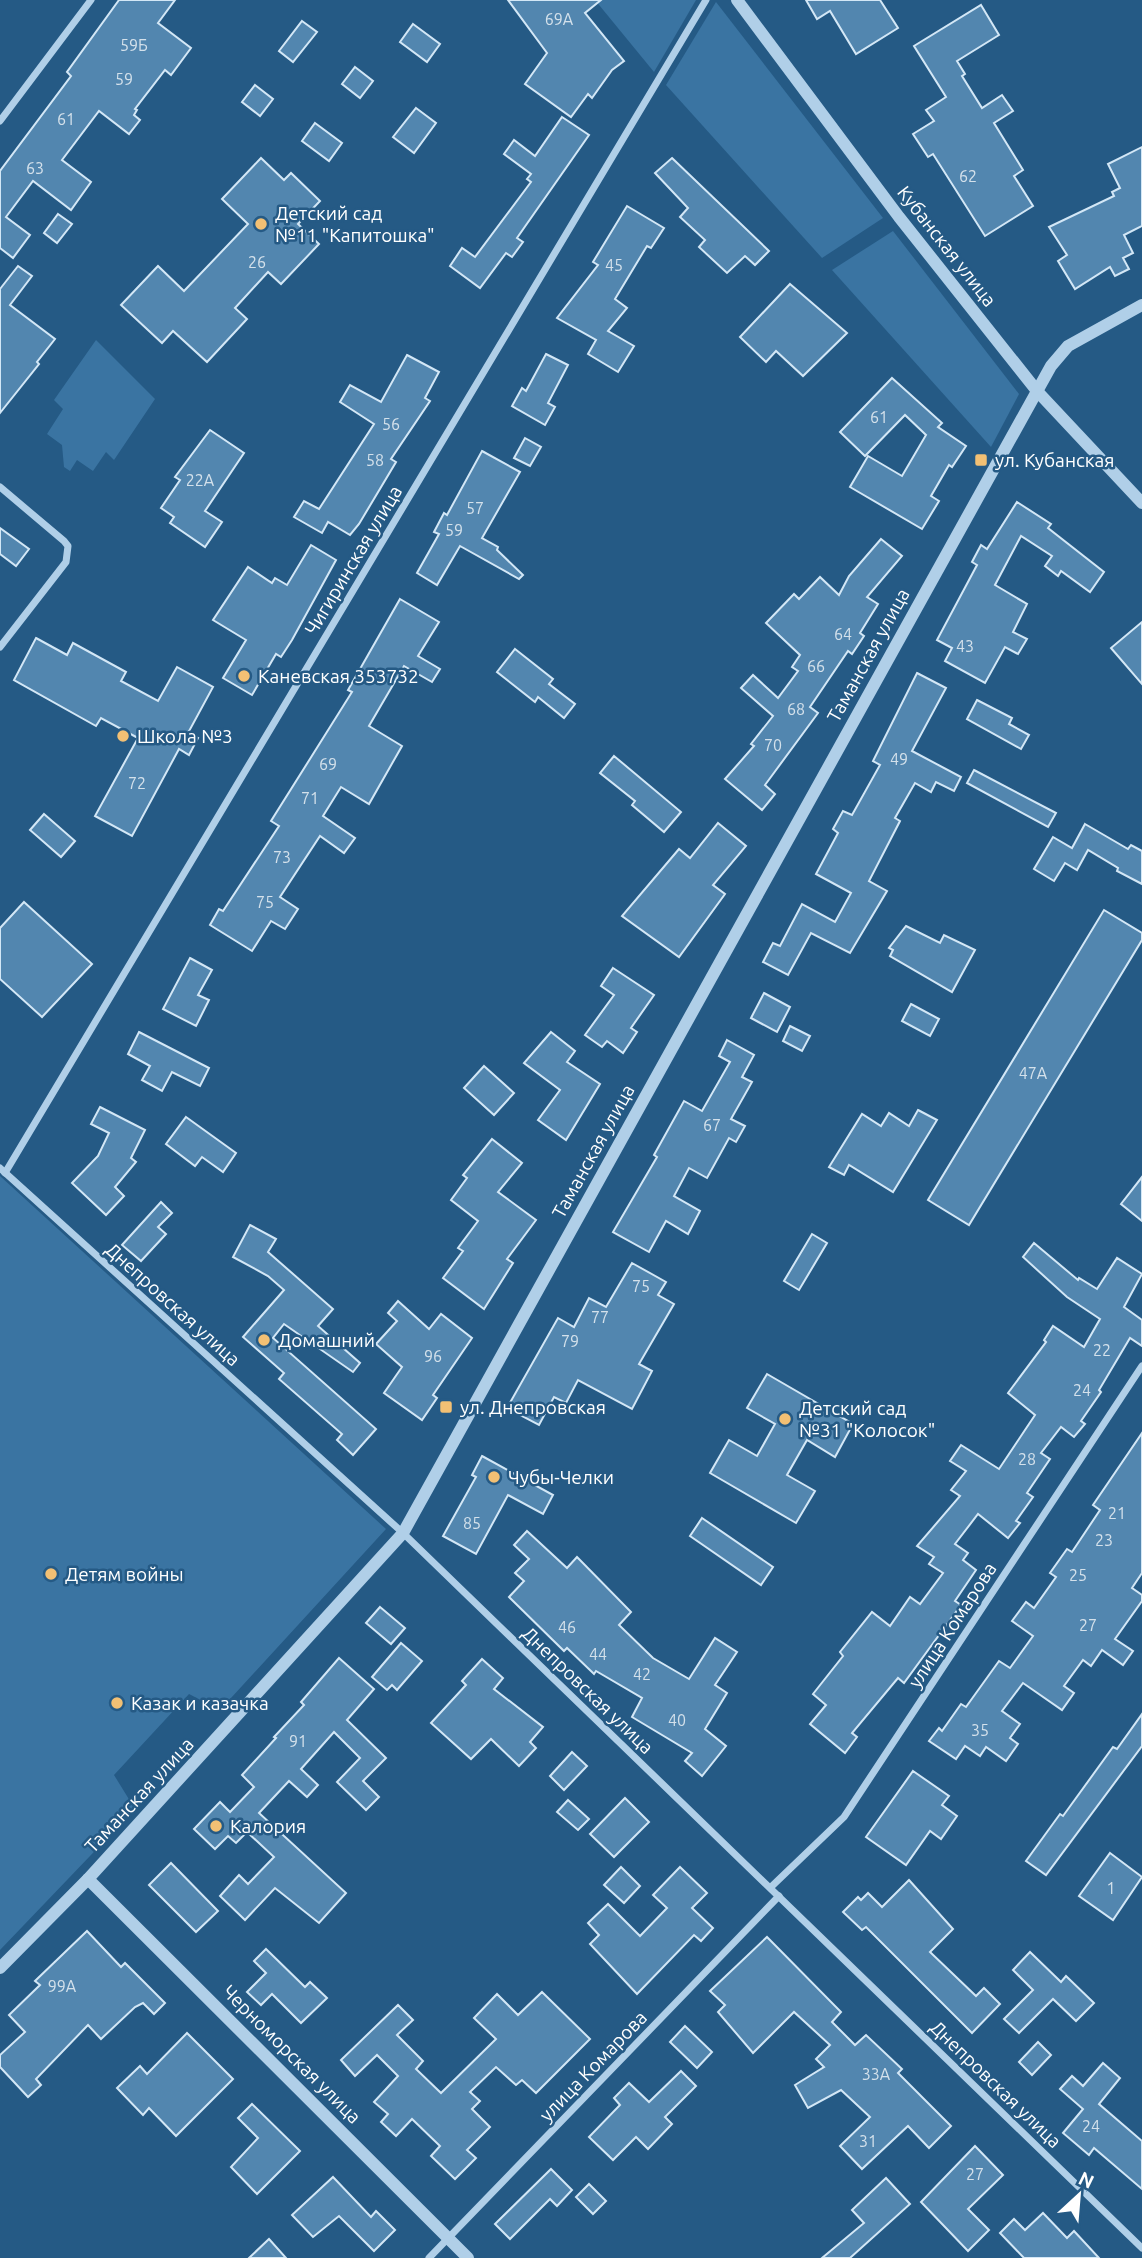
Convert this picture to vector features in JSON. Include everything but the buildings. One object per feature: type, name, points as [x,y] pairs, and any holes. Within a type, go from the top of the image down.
[{"type":"street","points":[[0,121],[91,0]]},
{"type":"street","name":"Чигиринская улица","points":[[3,1171],[706,0]]},
{"type":"street","name":"Кубанская улица","points":[[737,0],[899,218],[1037,391],[1142,503]]},
{"type":"street","name":"Таманская улица","points":[[0,1968],[88,1879],[403,1533],[1051,366],[1068,346],[1142,305]]},
{"type":"street","points":[[0,487],[64,541],[69,550],[66,562],[0,647]]},
{"type":"street","name":"Днепровская улица","points":[[3,1171],[403,1533],[1142,2248]]},
{"type":"street","name":"улица Комарова","points":[[771,1887],[844,1817],[1142,1366]]},
{"type":"street","name":"Черноморская улица","points":[[88,1879],[468,2258]]},
{"type":"street","name":"улица Комарова","points":[[429,2258],[779,1896]]},
{"type":"shaded area","points":[[595,0],[696,0],[654,72]]},
{"type":"shaded area","points":[[716,2],[883,218],[822,258],[666,85]]},
{"type":"shaded area","points":[[893,231],[1019,394],[991,447],[832,270]]},
{"type":"shaded area","points":[[96,340],[155,399],[114,460],[106,452],[93,471],[77,460],[70,471],[64,467],[62,445],[47,434],[63,409],[54,400]]},
{"type":"shaded area","points":[[0,1176],[386,1529],[220,1710],[189,1694],[114,1775],[135,1809],[0,1950]]},
{"type":"place","name":"Детский сад №11 \"Капитошка\"","points":[[261,224]]},
{"type":"place","name":"ул. Кубанская","points":[[981,460]]},
{"type":"place","name":"Каневская 353732","points":[[244,676]]},
{"type":"place","name":"Школа №3","points":[[123,736]]},
{"type":"place","name":"Домашний","points":[[264,1340]]},
{"type":"place","name":"ул. Днепровская","points":[[446,1407]]},
{"type":"place","name":"Детский сад №31 \"Колосок\"","points":[[785,1419]]},
{"type":"place","name":"Чубы-Челки","points":[[494,1477]]},
{"type":"place","name":"Детям войны","points":[[51,1574]]},
{"type":"place","name":"Казак и казачка","points":[[117,1703]]},
{"type":"place","name":"Калория","points":[[216,1826]]}]
